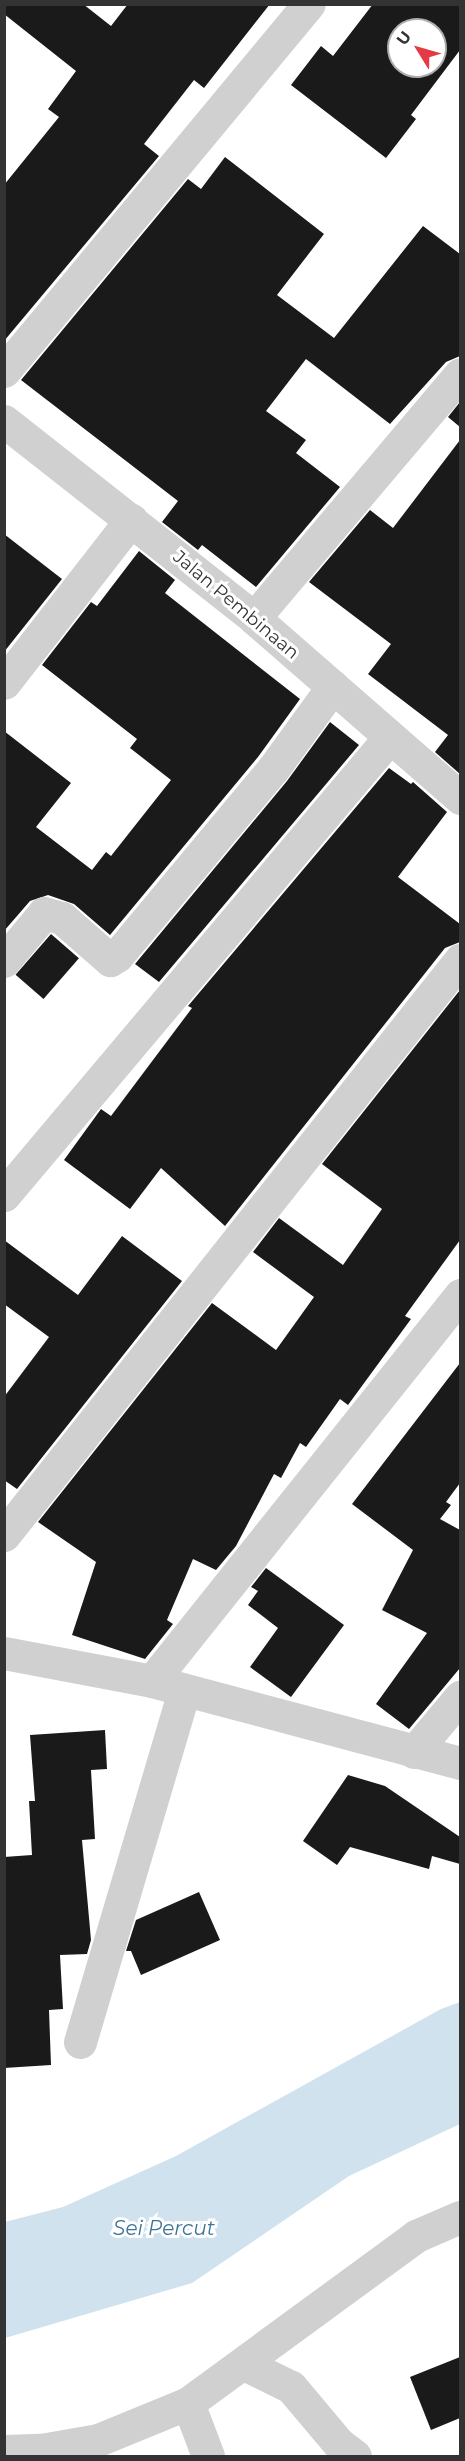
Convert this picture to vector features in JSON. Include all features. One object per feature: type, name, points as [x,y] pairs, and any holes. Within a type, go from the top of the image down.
[{"type":"street","points":[[4,371],[309,4]]},
{"type":"street","points":[[254,618],[460,374]]},
{"type":"street","name":"Jalan Pembinaan","points":[[4,421],[254,618],[460,798]]},
{"type":"street","points":[[4,683],[131,520]]},
{"type":"street","points":[[4,961],[44,913],[62,918],[110,960],[117,956],[273,769],[333,686]]},
{"type":"street","points":[[4,1195],[390,736]]},
{"type":"street","points":[[4,1535],[460,960]]},
{"type":"street","points":[[152,1681],[460,1295]]},
{"type":"street","points":[[4,1653],[152,1681],[460,1763]]},
{"type":"street","points":[[80,2042],[184,1690]]},
{"type":"street","points":[[414,1752],[460,1697]]},
{"type":"street","points":[[4,2451],[41,2450],[98,2440],[188,2403],[416,2236],[460,2217]]},
{"type":"street","points":[[244,2364],[301,2396],[339,2444],[355,2457]]},
{"type":"street","points":[[188,2403],[208,2457]]},
{"type":"water","name":"Sei Percut","points":[[460,2002],[460,2124],[349,2176],[192,2283],[5,2338],[5,2222],[63,2207],[176,2156],[441,2009]]},
{"type":"building","points":[[4,4],[83,4],[111,26],[128,4],[270,4],[204,88],[194,80],[144,144],[159,156],[4,341],[4,185],[59,117],[48,109],[76,71],[4,14]]},
{"type":"building","points":[[373,4],[460,4],[460,50],[447,67],[447,18],[387,18],[387,78],[439,78],[411,115],[416,119],[386,158],[291,85],[321,46],[333,56]]},
{"type":"building","points":[[225,157],[324,234],[277,295],[334,338],[423,226],[460,254],[460,356],[446,362],[390,424],[306,359],[266,411],[306,440],[296,453],[340,487],[256,587],[202,545],[198,550],[162,522],[178,501],[21,380],[188,179],[201,189]]},
{"type":"building","points":[[460,402],[460,427],[448,417]]},
{"type":"building","points":[[460,440],[460,774],[435,752],[448,735],[368,674],[391,644],[309,582],[370,510],[393,528]]},
{"type":"building","points":[[4,534],[62,579],[4,652]]},
{"type":"building","points":[[139,551],[175,580],[165,593],[300,699],[258,757],[110,935],[74,904],[48,895],[30,901],[4,931],[4,731],[71,783],[36,827],[92,870],[106,852],[111,856],[171,780],[130,748],[137,739],[42,665],[91,602],[97,606]]},
{"type":"building","points":[[330,722],[359,745],[159,982],[135,964],[287,781]]},
{"type":"building","points":[[389,768],[411,784],[413,782],[447,812],[398,877],[460,924],[460,942],[445,948],[225,1226],[161,1168],[130,1209],[64,1160],[101,1109],[111,1116],[192,1008],[188,1006]]},
{"type":"building","points":[[51,934],[79,958],[43,999],[16,975]]},
{"type":"building","points":[[460,990],[460,1240],[405,1316],[411,1319],[348,1405],[340,1399],[306,1447],[300,1443],[281,1478],[274,1474],[236,1546],[216,1570],[193,1559],[167,1620],[173,1624],[145,1659],[72,1635],[96,1562],[38,1522],[212,1303],[276,1350],[314,1297],[253,1252],[279,1218],[343,1265],[382,1209],[322,1164]]},
{"type":"building","points":[[122,1236],[182,1281],[17,1489],[4,1480],[4,1397],[49,1337],[4,1304],[4,1240],[78,1295]]},
{"type":"building","points":[[460,1363],[460,1483],[446,1502],[451,1505],[440,1519],[460,1530],[460,1668],[409,1729],[376,1704],[427,1633],[382,1610],[413,1550],[352,1504]]},
{"type":"building","points":[[266,1568],[344,1625],[291,1697],[250,1667],[278,1628],[248,1605],[258,1591],[251,1587]]},
{"type":"building","points":[[105,1730],[107,1769],[91,1770],[95,1839],[82,1840],[91,1940],[87,1954],[60,1955],[63,2009],[49,2010],[51,2065],[4,2068],[4,1857],[32,1855],[29,1801],[35,1801],[30,1735]]},
{"type":"building","points":[[348,1775],[385,1786],[460,1837],[460,1864],[432,1856],[429,1869],[350,1847],[337,1865],[303,1841]]},
{"type":"building","points":[[199,1892],[220,1940],[141,1975],[131,1951],[126,1951],[136,1920]]},
{"type":"building","points":[[460,2357],[460,2418],[431,2430],[410,2377]]}]
